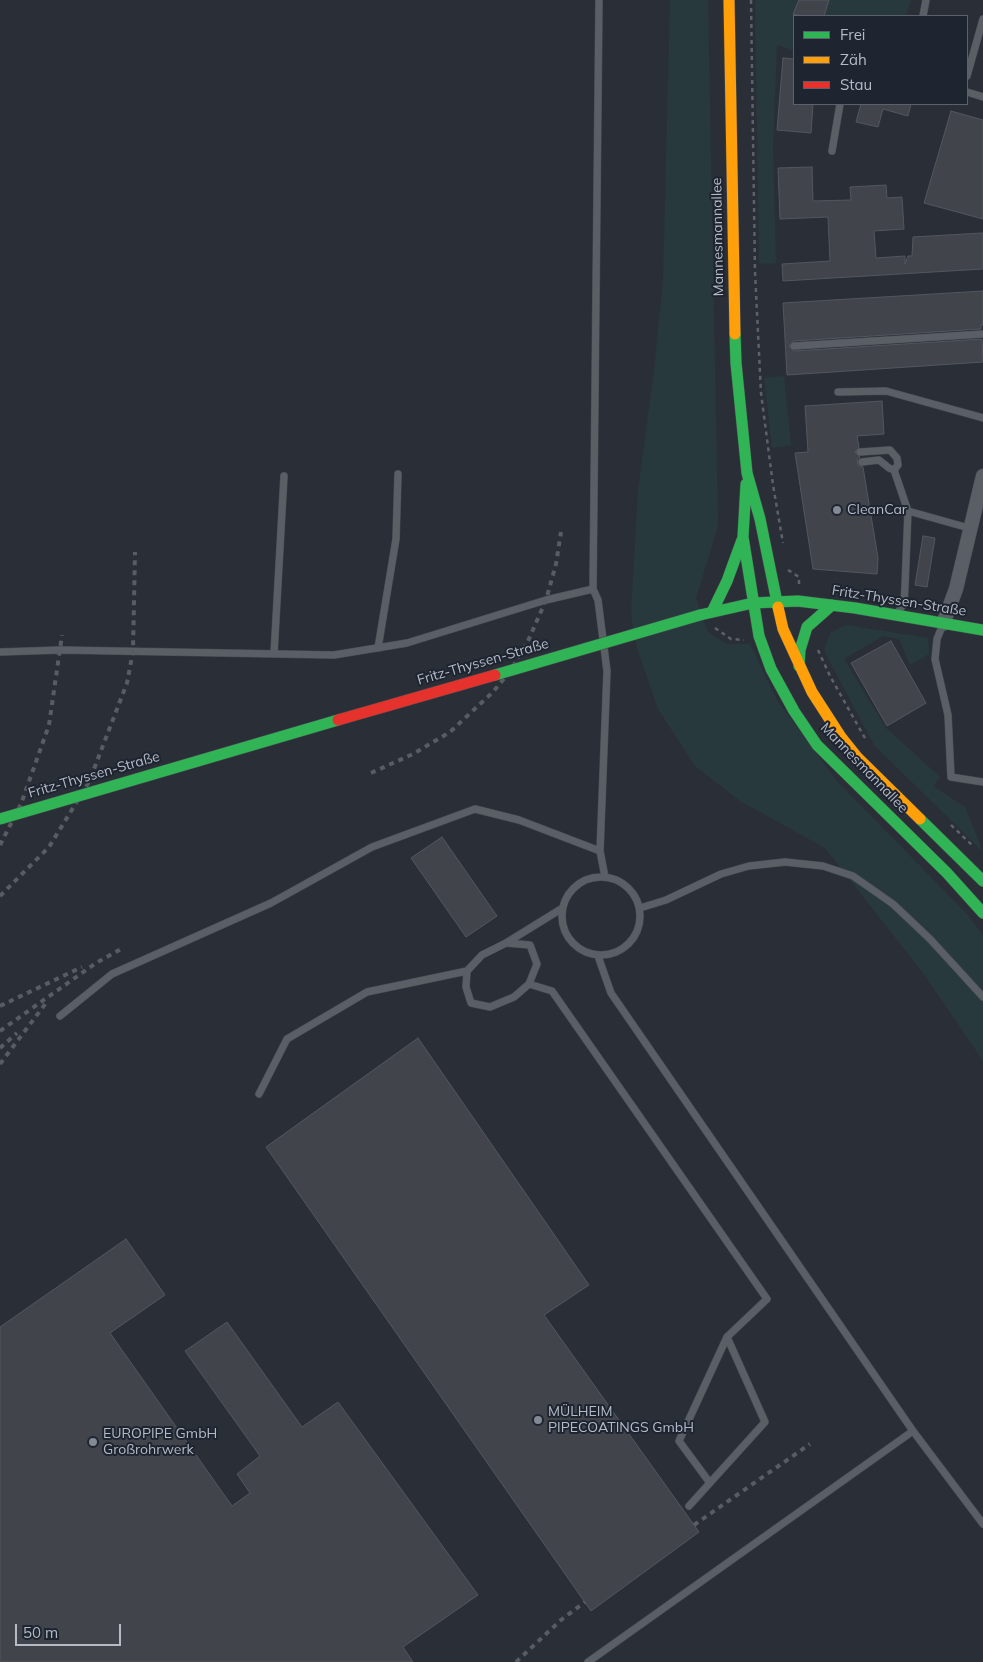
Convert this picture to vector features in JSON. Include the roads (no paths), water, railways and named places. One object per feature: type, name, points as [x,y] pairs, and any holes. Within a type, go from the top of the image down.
[{"type":"main road","name":"Mannesmannallee","points":[[729,0],[736,363],[748,473],[786,636],[799,667],[826,716],[857,757],[983,881]]},
{"type":"main road","name":"Mannesmannallee","points":[[748,473],[743,538],[759,636],[771,669],[794,712],[818,745],[947,873],[983,913]]},
{"type":"main road","points":[[712,612],[727,581],[743,538]]},
{"type":"main road","name":"Fritz-Thyssen-Straße","points":[[0,819],[700,615],[753,603],[798,601],[983,630]]},
{"type":"main road","points":[[799,667],[800,650],[807,627],[832,605]]},
{"type":"street","points":[[943,624],[956,589],[969,528],[979,503],[983,476]]},
{"type":"lane","points":[[599,0],[593,590],[598,600],[607,671],[600,851],[605,877]]},
{"type":"lane","points":[[923,15],[926,0]]},
{"type":"lane","points":[[968,72],[983,19]]},
{"type":"lane","points":[[968,92],[983,97]]},
{"type":"lane","points":[[832,151],[840,105]]},
{"type":"lane","points":[[794,346],[983,334]]},
{"type":"lane","points":[[838,392],[886,391],[983,418]]},
{"type":"lane","points":[[860,452],[890,450],[897,458],[898,465],[894,470]]},
{"type":"lane","points":[[862,462],[879,460],[894,470],[908,511],[906,586],[904,602],[896,616]]},
{"type":"lane","points":[[378,648],[396,539],[398,474]]},
{"type":"lane","points":[[274,654],[284,476]]},
{"type":"lane","points":[[908,511],[969,528]]},
{"type":"lane","points":[[0,652],[61,650],[334,655],[407,643],[546,600],[593,590]]},
{"type":"lane","points":[[943,624],[935,658],[948,715],[951,778],[983,782]]},
{"type":"lane","points":[[60,1016],[112,974],[271,903],[372,848],[475,809],[519,820],[600,851]]},
{"type":"lane","points":[[640,908],[666,900],[721,874],[749,866],[784,862],[823,866],[853,876],[886,898],[930,939],[983,998]]},
{"type":"lane","points":[[605,877],[621,882],[634,895],[640,908],[640,923],[635,936],[628,945],[617,953],[598,956],[584,953],[569,941],[563,929],[561,909],[566,896],[576,885],[588,878],[605,877]]},
{"type":"lane","points":[[259,1094],[287,1039],[367,992],[467,971],[482,955],[506,943],[561,909]]},
{"type":"lane","points":[[467,971],[466,987],[471,1003],[490,1007],[514,997],[529,984],[536,964],[530,945],[506,943]]},
{"type":"lane","points":[[598,956],[611,992],[913,1432],[983,1524]]},
{"type":"lane","points":[[529,984],[552,991],[767,1298],[727,1337],[679,1441],[710,1483]]},
{"type":"lane","points":[[689,1506],[765,1422],[727,1337]]},
{"type":"lane","points":[[588,1662],[913,1432]]},
{"type":"railway","points":[[371,773],[413,754],[450,732],[493,692],[511,670],[528,641],[546,600],[556,564],[561,532]]},
{"type":"railway","points":[[0,896],[49,847],[89,782],[127,683],[133,651],[135,552]]},
{"type":"railway","points":[[0,845],[21,804],[49,725],[62,635]]},
{"type":"railway","points":[[0,1031],[96,963],[121,949]]},
{"type":"railway","points":[[0,1006],[82,967]]},
{"type":"railway","points":[[0,1064],[46,1003]]},
{"type":"railway","points":[[0,1048],[17,1033]]},
{"type":"railway","points":[[694,1525],[810,1444]]},
{"type":"railway","points":[[516,1662],[561,1620],[585,1602]]},
{"type":"place","name":"CleanCar","points":[[837,510]]},
{"type":"place","name":"MÜLHEIM PIPECOATINGS GmbH","points":[[538,1420]]},
{"type":"place","name":"EUROPIPE GmbH Großrohrwerk","points":[[93,1442]]}]
